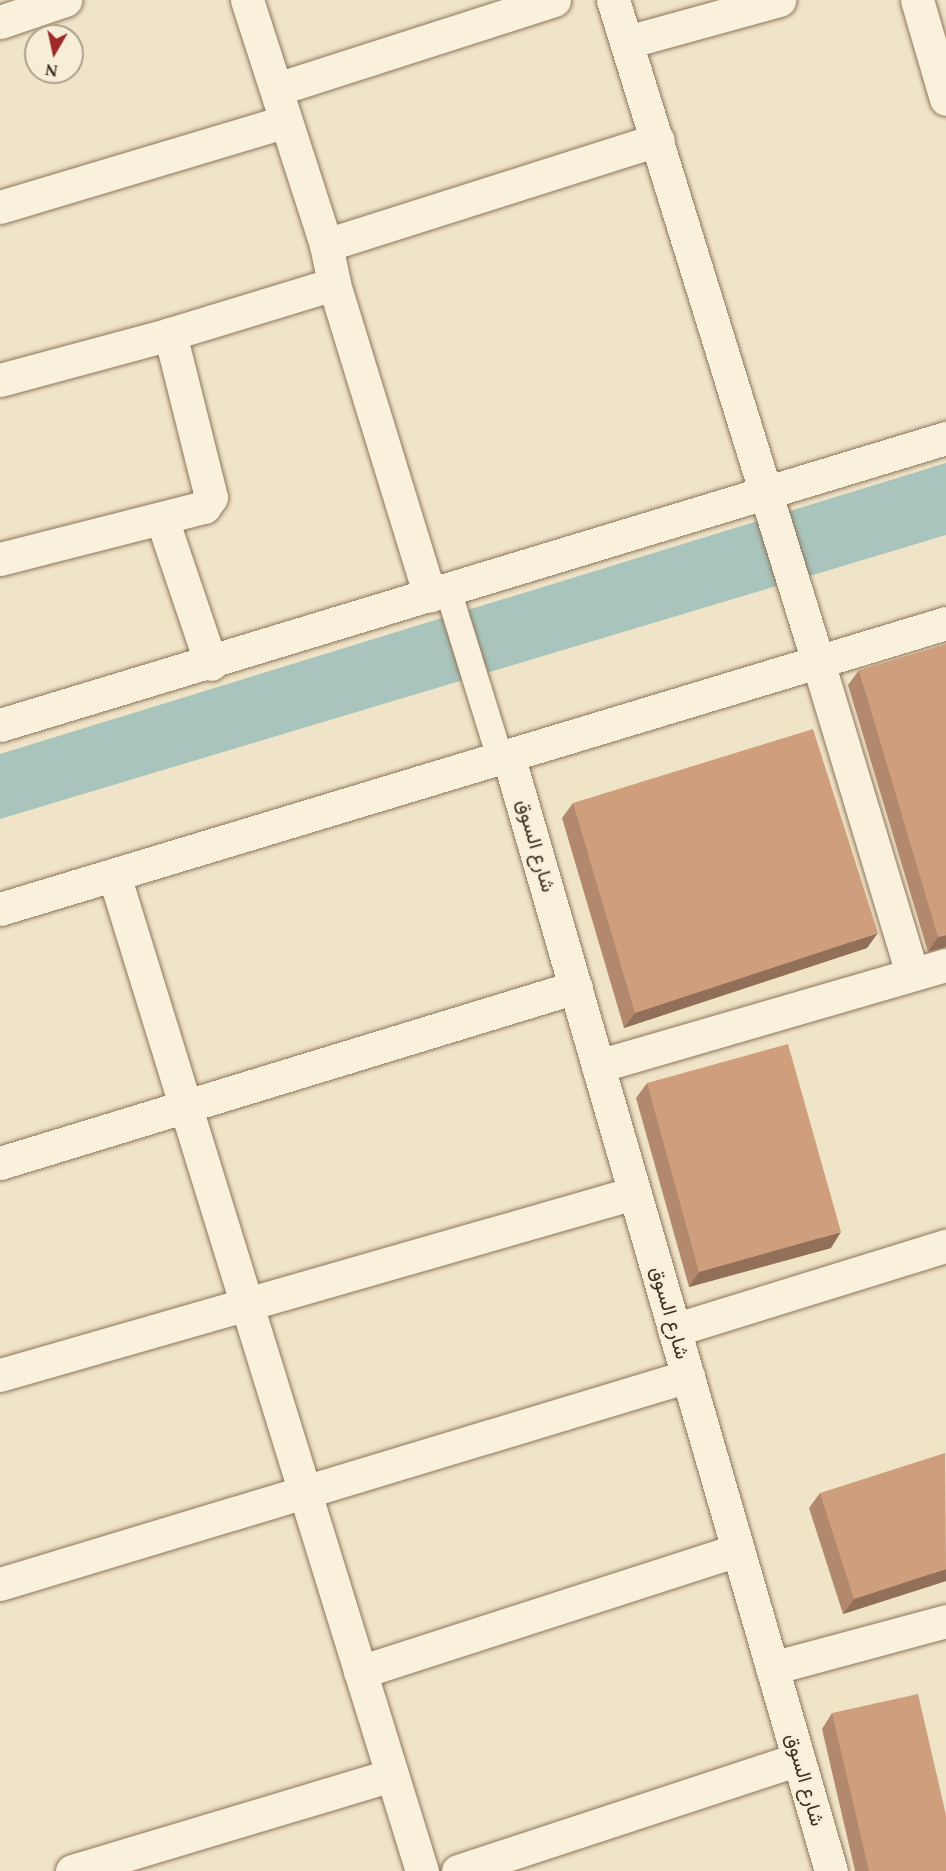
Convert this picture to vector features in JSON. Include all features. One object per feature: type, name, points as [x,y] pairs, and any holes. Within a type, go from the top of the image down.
[{"type":"street","points":[[0,22],[65,0]]},
{"type":"street","points":[[247,0],[277,89],[284,122],[326,245],[334,284],[439,593],[504,756]]},
{"type":"street","points":[[277,89],[554,0]]},
{"type":"street","points":[[613,0],[658,140],[764,494],[818,662],[912,973]]},
{"type":"street","points":[[627,42],[779,0]]},
{"type":"street","points":[[917,0],[936,30],[946,99]]},
{"type":"street","points":[[0,207],[284,122]]},
{"type":"street","points":[[326,245],[658,140]]},
{"type":"street","points":[[0,380],[170,334],[334,284]]},
{"type":"street","points":[[0,559],[204,507],[211,497],[170,334]]},
{"type":"street","points":[[0,724],[211,664],[946,438]]},
{"type":"street","points":[[162,519],[211,664]]},
{"type":"street","points":[[0,909],[946,623]]},
{"type":"street","name":"شارع السوق","points":[[504,756],[576,987],[831,1871]]},
{"type":"street","points":[[114,874],[422,1871]]},
{"type":"street","points":[[598,1065],[946,965]]},
{"type":"street","points":[[0,1163],[576,987]]},
{"type":"street","points":[[0,1375],[634,1193]]},
{"type":"street","points":[[674,1330],[946,1246]]},
{"type":"street","points":[[0,1584],[688,1376]]},
{"type":"street","points":[[360,1672],[738,1550]]},
{"type":"street","points":[[772,1668],[946,1621]]},
{"type":"street","points":[[458,1871],[798,1759]]},
{"type":"street","points":[[72,1871],[392,1775]]},
{"type":"water","points":[[946,463],[946,535],[0,819],[0,754]]},
{"type":"building","points":[[946,644],[946,935],[938,937],[859,670]]},
{"type":"building","points":[[813,729],[878,933],[635,1013],[573,803]]},
{"type":"building","points":[[788,1044],[841,1232],[699,1272],[647,1083]]},
{"type":"building","points":[[945,1453],[946,1569],[854,1599],[820,1493]]},
{"type":"building","points":[[918,1694],[946,1815],[946,1871],[869,1871],[832,1713]]}]
